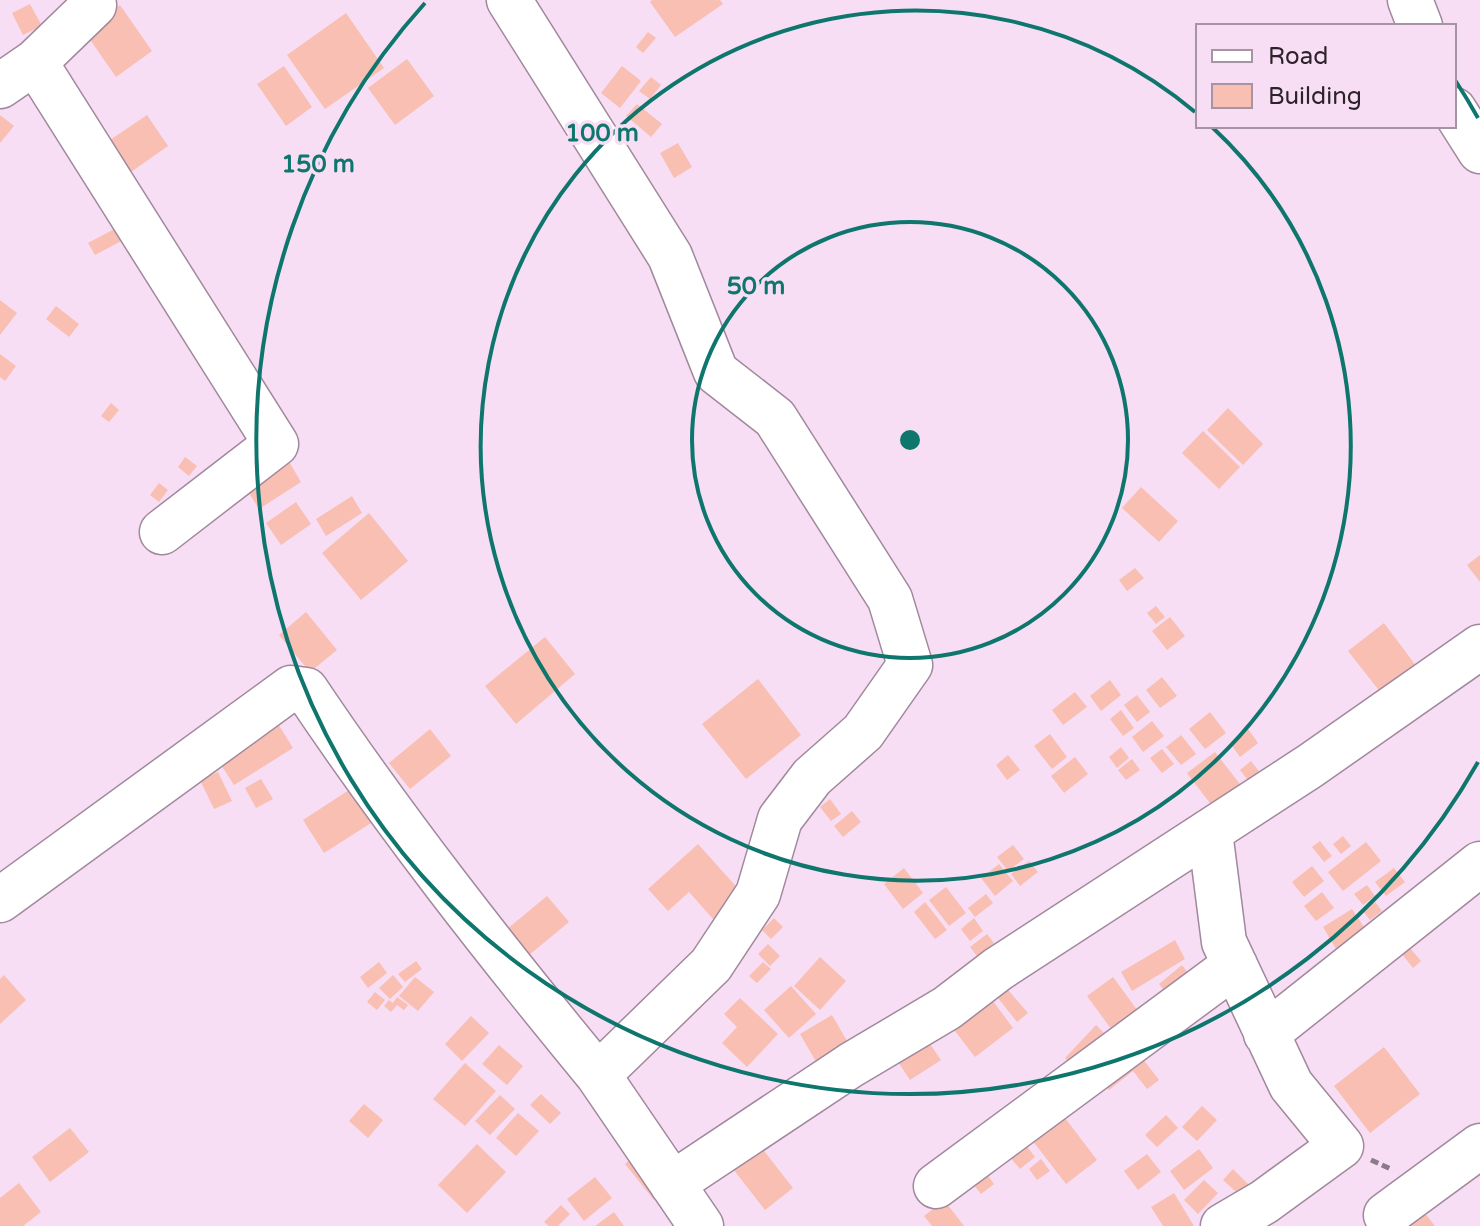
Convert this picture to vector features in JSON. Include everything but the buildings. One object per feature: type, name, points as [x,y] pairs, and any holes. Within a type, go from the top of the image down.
[{"type":"street","points":[[91,0],[94,5],[17,74],[276,444],[162,532]]},
{"type":"street","points":[[509,0],[670,256],[716,372],[775,418],[890,599],[910,665],[863,732],[812,777],[780,819],[758,894],[711,965],[598,1075]]},
{"type":"street","points":[[1410,0],[1419,24]]},
{"type":"street","points":[[1456,113],[1480,151]]},
{"type":"street","points":[[672,1184],[851,1065],[947,1008],[998,969],[1310,766],[1480,647]]},
{"type":"street","points":[[0,900],[291,688],[306,690],[369,784],[461,907],[598,1075],[701,1226]]},
{"type":"street","points":[[1210,832],[1224,942],[1291,1085],[1341,1146],[1264,1202],[1223,1226]]},
{"type":"street","points":[[1266,1034],[1480,864]]},
{"type":"street","points":[[936,1186],[1235,965]]},
{"type":"street","points":[[1386,1215],[1480,1146]]},
{"type":"path","points":[[1341,1146],[1392,1170],[1432,1179]]}]
